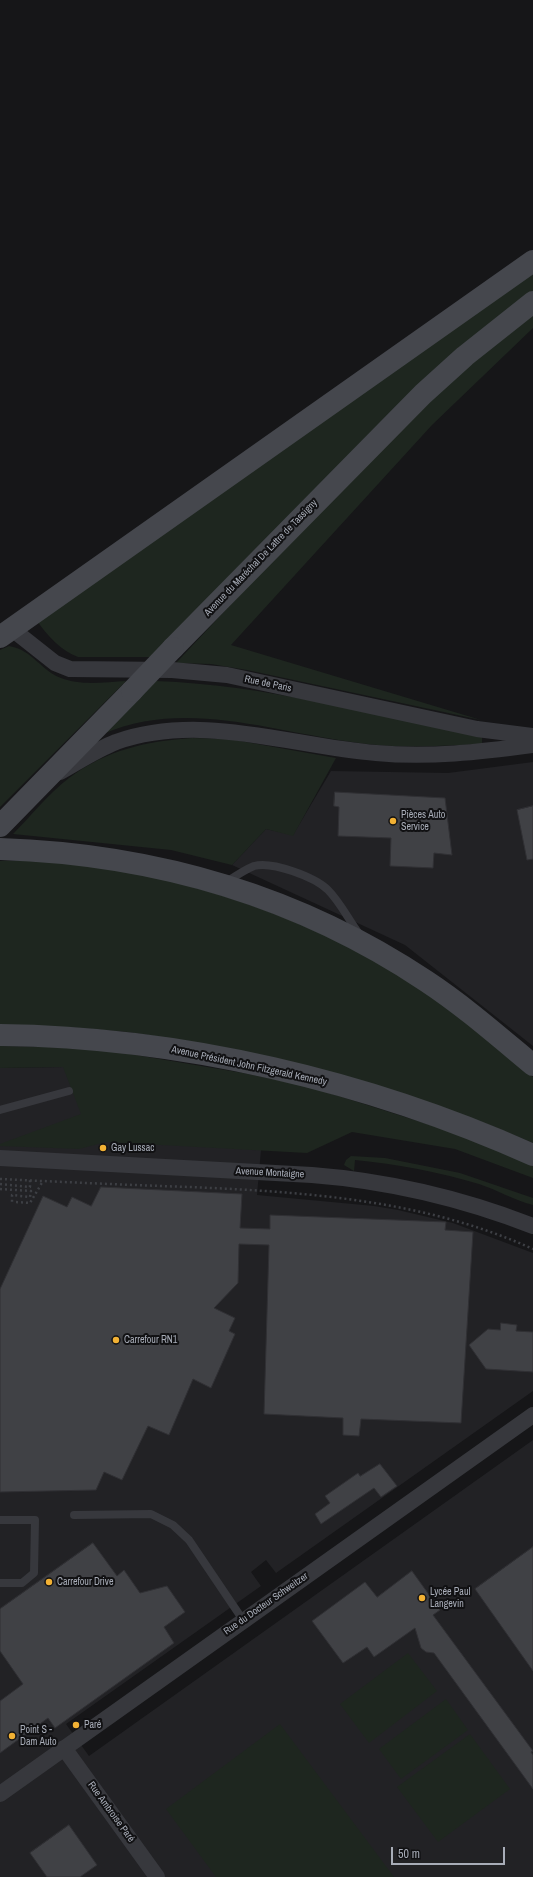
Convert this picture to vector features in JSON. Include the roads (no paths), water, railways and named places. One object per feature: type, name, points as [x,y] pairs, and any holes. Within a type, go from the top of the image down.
[{"type":"main road","points":[[6,633],[533,261]]},
{"type":"main road","name":"Avenue du Maréchal De Lattre de Tassigny","points":[[0,825],[423,394],[465,356],[533,302]]},
{"type":"main road","points":[[0,849],[44,851],[113,859],[164,868],[224,884],[315,920],[387,957],[461,1006],[533,1065]]},
{"type":"main road","name":"Avenue Président John Fitzgerald Kennedy","points":[[0,1035],[72,1038],[139,1045],[282,1070],[411,1107],[533,1155]]},
{"type":"street","name":"Rue de Paris","points":[[6,633],[55,663],[70,669],[172,670],[227,675],[478,730],[533,736]]},
{"type":"street","points":[[40,784],[93,753],[116,742],[144,734],[173,730],[229,732],[342,749],[395,754],[428,755],[533,746]]},
{"type":"street","name":"Avenue Montaigne","points":[[0,1158],[312,1175],[364,1180],[454,1198],[533,1226]]},
{"type":"street","name":"Rue du Docteur Schweitzer","points":[[0,1794],[533,1415]]},
{"type":"street","name":"Rue Ambroise Paré","points":[[64,1748],[157,1877]]},
{"type":"lane","points":[[224,884],[248,869],[264,865],[314,880],[329,891],[360,935],[387,957]]},
{"type":"lane","points":[[0,1110],[69,1091]]},
{"type":"lane","points":[[74,1515],[151,1514],[173,1525],[189,1540],[243,1620]]},
{"type":"lane","points":[[0,1520],[35,1520],[34,1573],[22,1583],[0,1583]]},
{"type":"place","name":"Pièces Auto Service","points":[[393,821]]},
{"type":"place","name":"Gay Lussac","points":[[103,1148]]},
{"type":"place","name":"Carrefour RN1","points":[[116,1340]]},
{"type":"place","name":"Carrefour Drive","points":[[49,1582]]},
{"type":"place","name":"Lycée Paul Langevin","points":[[422,1598]]},
{"type":"place","name":"Paré","points":[[76,1725]]},
{"type":"place","name":"Point S - Dam Auto","points":[[12,1736]]}]
